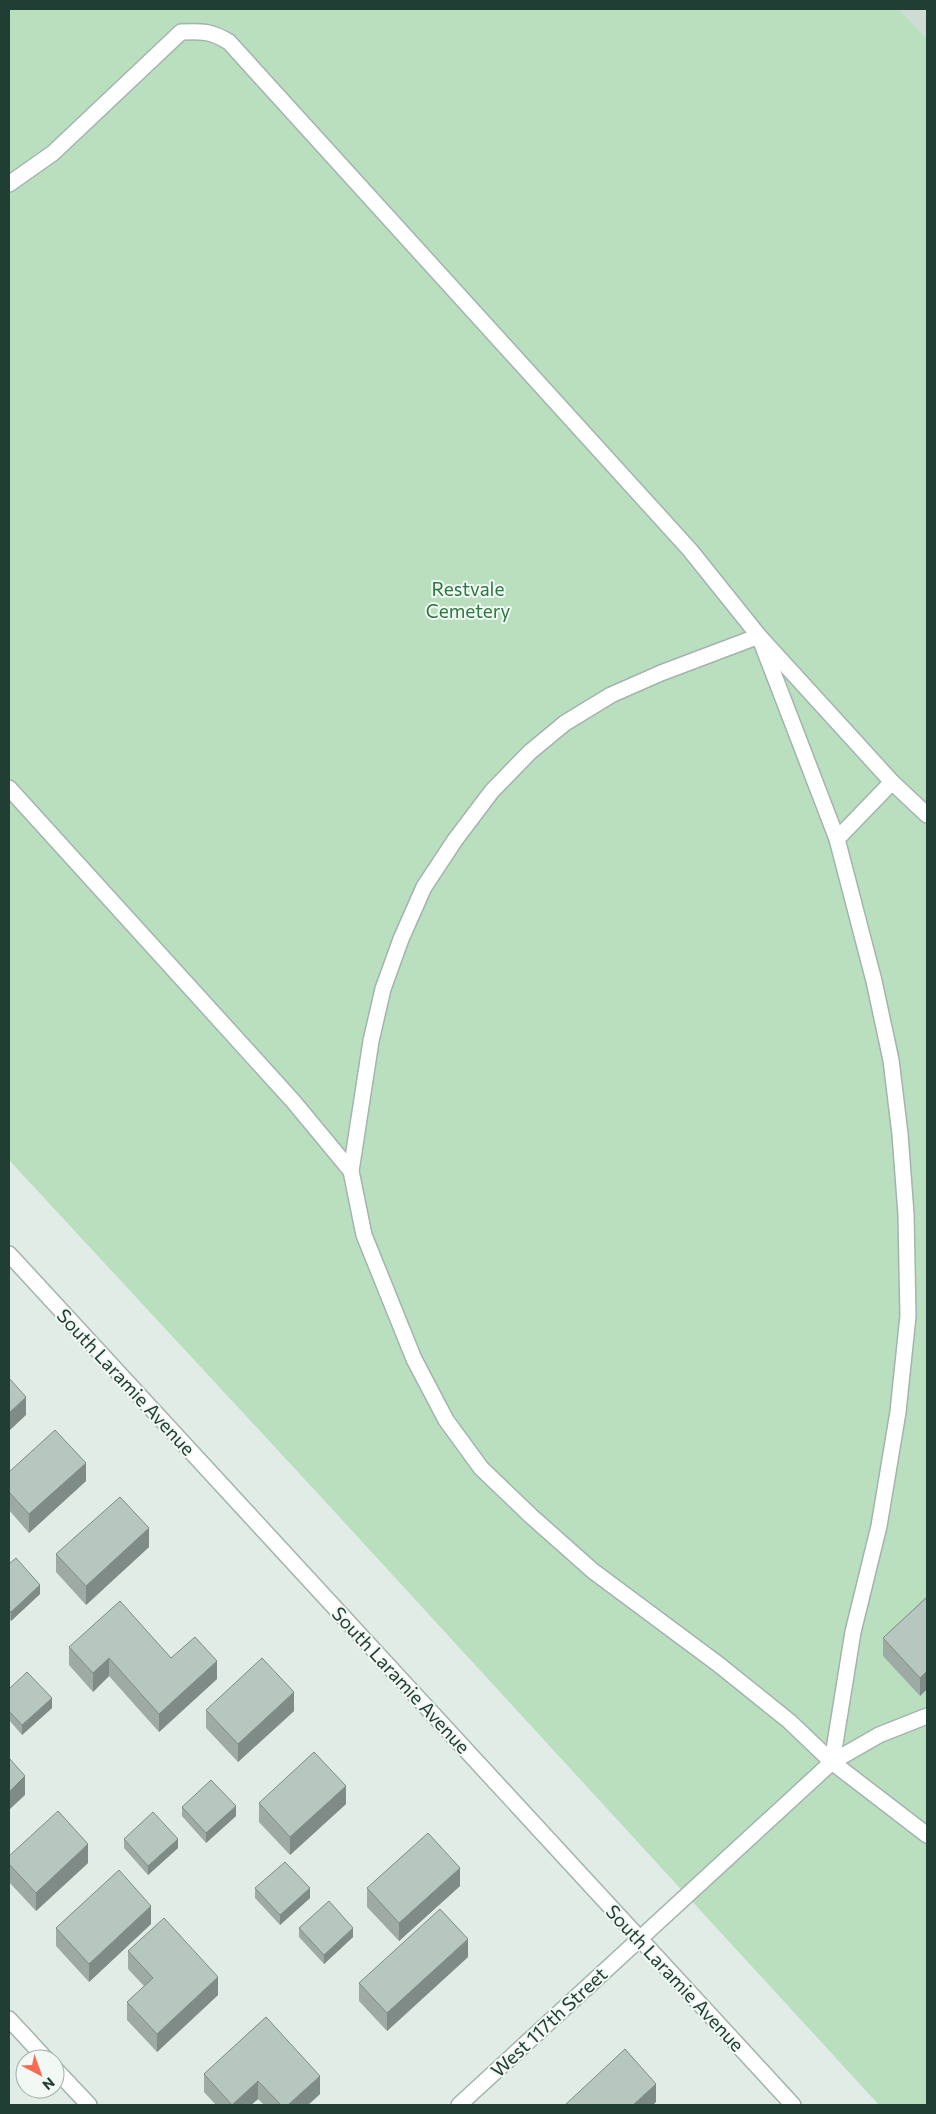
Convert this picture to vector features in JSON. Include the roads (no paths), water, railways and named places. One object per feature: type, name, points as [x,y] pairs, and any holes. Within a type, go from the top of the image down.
[{"type":"street","points":[[9,184],[53,153],[181,32],[203,31],[217,35],[229,42],[683,542],[759,636],[892,782],[927,815]]},
{"type":"street","points":[[759,636],[837,839],[874,981],[890,1060],[900,1134],[904,1184],[908,1316],[898,1412],[880,1517],[853,1632],[832,1762]]},
{"type":"street","points":[[759,636],[611,694],[565,723],[530,752],[492,791],[455,840],[424,887],[398,947],[383,989],[371,1041],[351,1171],[364,1235],[414,1359],[446,1420],[481,1468],[530,1516],[593,1571],[725,1670],[789,1721],[832,1762],[927,1835]]},
{"type":"street","points":[[837,839],[892,782]]},
{"type":"street","points":[[9,788],[293,1101],[351,1171]]},
{"type":"street","name":"South Laramie Avenue","points":[[9,1254],[793,2105]]},
{"type":"street","name":"West 117th Street","points":[[459,2105],[832,1762],[879,1735],[927,1716]]},
{"type":"street","points":[[9,2019],[37,2049]]},
{"type":"street","points":[[65,2080],[89,2105]]},
{"type":"park label","name":"Restvale Cemetery","points":[[468,600]]}]
